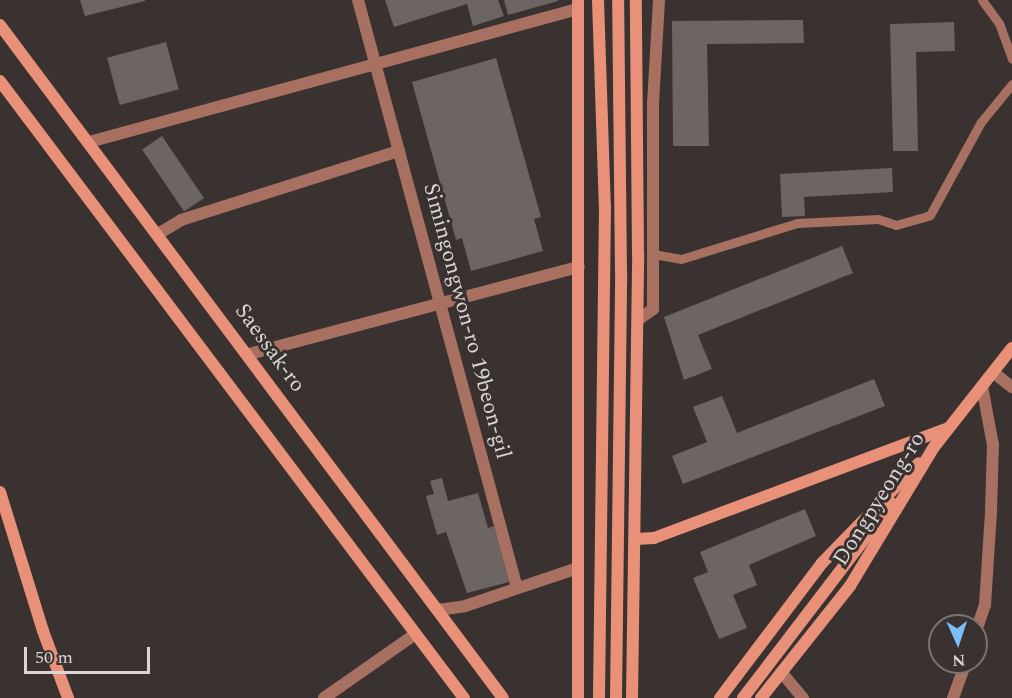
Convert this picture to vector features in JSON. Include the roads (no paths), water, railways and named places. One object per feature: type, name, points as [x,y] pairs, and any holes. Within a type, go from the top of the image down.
[{"type":"main road","points":[[598,0],[605,206],[599,698]]},
{"type":"main road","points":[[616,698],[621,273],[618,0]]},
{"type":"main road","points":[[632,698],[638,320],[636,0]]},
{"type":"main road","points":[[578,5],[579,267],[575,569],[578,698]]},
{"type":"main road","name":"Saessak-ro","points":[[0,25],[249,354],[503,698]]},
{"type":"main road","points":[[1,85],[414,635],[464,698]]},
{"type":"main road","name":"Dongpyeong-ro","points":[[761,698],[850,586],[934,447],[1012,348]]},
{"type":"main road","points":[[636,539],[654,538],[949,428]]},
{"type":"main road","points":[[720,698],[822,563],[934,447]]},
{"type":"main road","points":[[743,698],[934,447]]},
{"type":"main road","points":[[0,492],[43,631],[68,698]]},
{"type":"street","name":"Simingongwon-ro 19beon-gil","points":[[358,0],[517,588]]},
{"type":"street","points":[[638,320],[653,309],[652,104],[659,0]]},
{"type":"street","points":[[89,142],[375,65],[578,5]]},
{"type":"street","points":[[158,234],[181,220],[399,151]]},
{"type":"street","points":[[249,354],[579,267]]},
{"type":"street","points":[[994,373],[1012,387]]},
{"type":"street","points":[[982,386],[993,445],[985,605],[982,614]]},
{"type":"street","points":[[438,610],[465,606],[575,569]]},
{"type":"street","points":[[324,698],[414,635]]},
{"type":"street","points":[[782,673],[803,698]]},
{"type":"street","points":[[954,698],[962,674]]},
{"type":"lane","points":[[982,0],[999,23],[1012,59]]},
{"type":"lane","points":[[653,254],[681,259],[797,223],[878,219],[896,225],[930,215],[981,122],[1012,84]]}]
